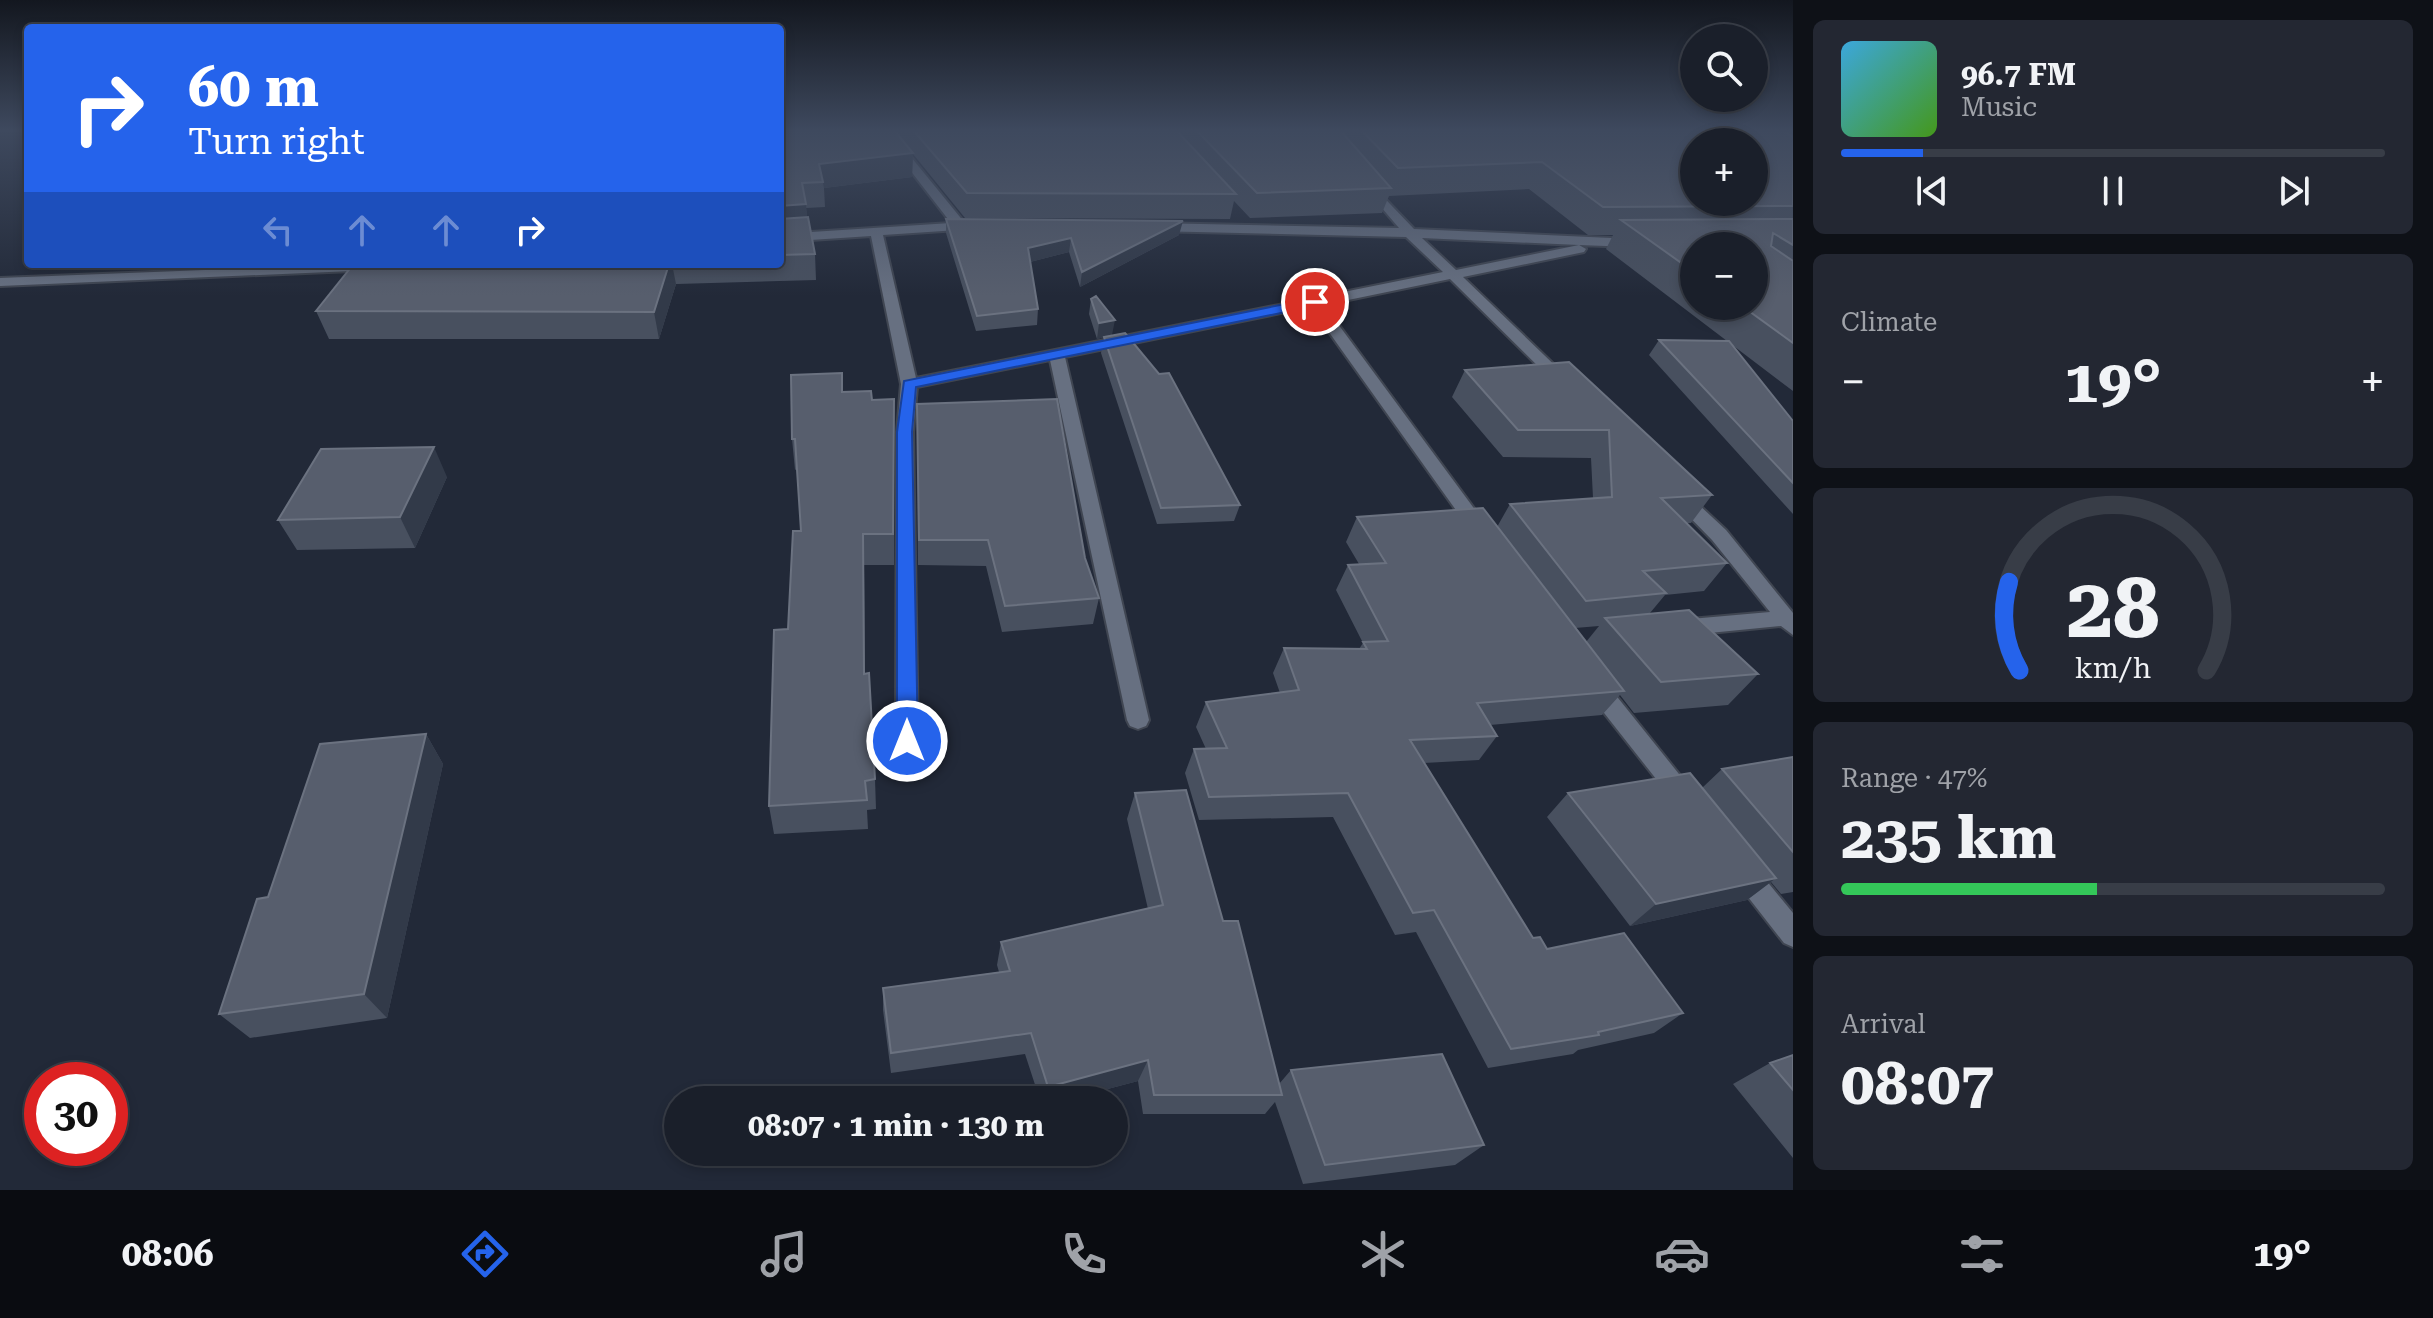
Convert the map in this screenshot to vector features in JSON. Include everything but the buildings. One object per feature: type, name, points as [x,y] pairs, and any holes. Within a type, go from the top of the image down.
[{"type":"street","points":[[928,186],[960,225]]},
{"type":"street","points":[[1368,186],[1411,234],[1576,395]]},
{"type":"street","points":[[1240,218],[1250,229]]},
{"type":"street","points":[[784,238],[991,225]]},
{"type":"street","points":[[1143,227],[1653,242]]},
{"type":"street","points":[[876,231],[909,384],[905,432],[907,741]]},
{"type":"street","points":[[909,384],[1455,277],[1607,243]]},
{"type":"street","points":[[0,294],[7,282],[316,268]]},
{"type":"street","points":[[1315,302],[1487,540]]},
{"type":"street","points":[[1057,355],[1138,720]]},
{"type":"street","points":[[1664,482],[1719,535],[1790,622]]},
{"type":"street","points":[[1665,630],[1790,622]]},
{"type":"street","points":[[1579,665],[1696,812]]},
{"type":"street","points":[[1725,848],[1793,934]]},
{"type":"route","points":[[907,741],[905,432],[909,384],[1315,302]]}]
